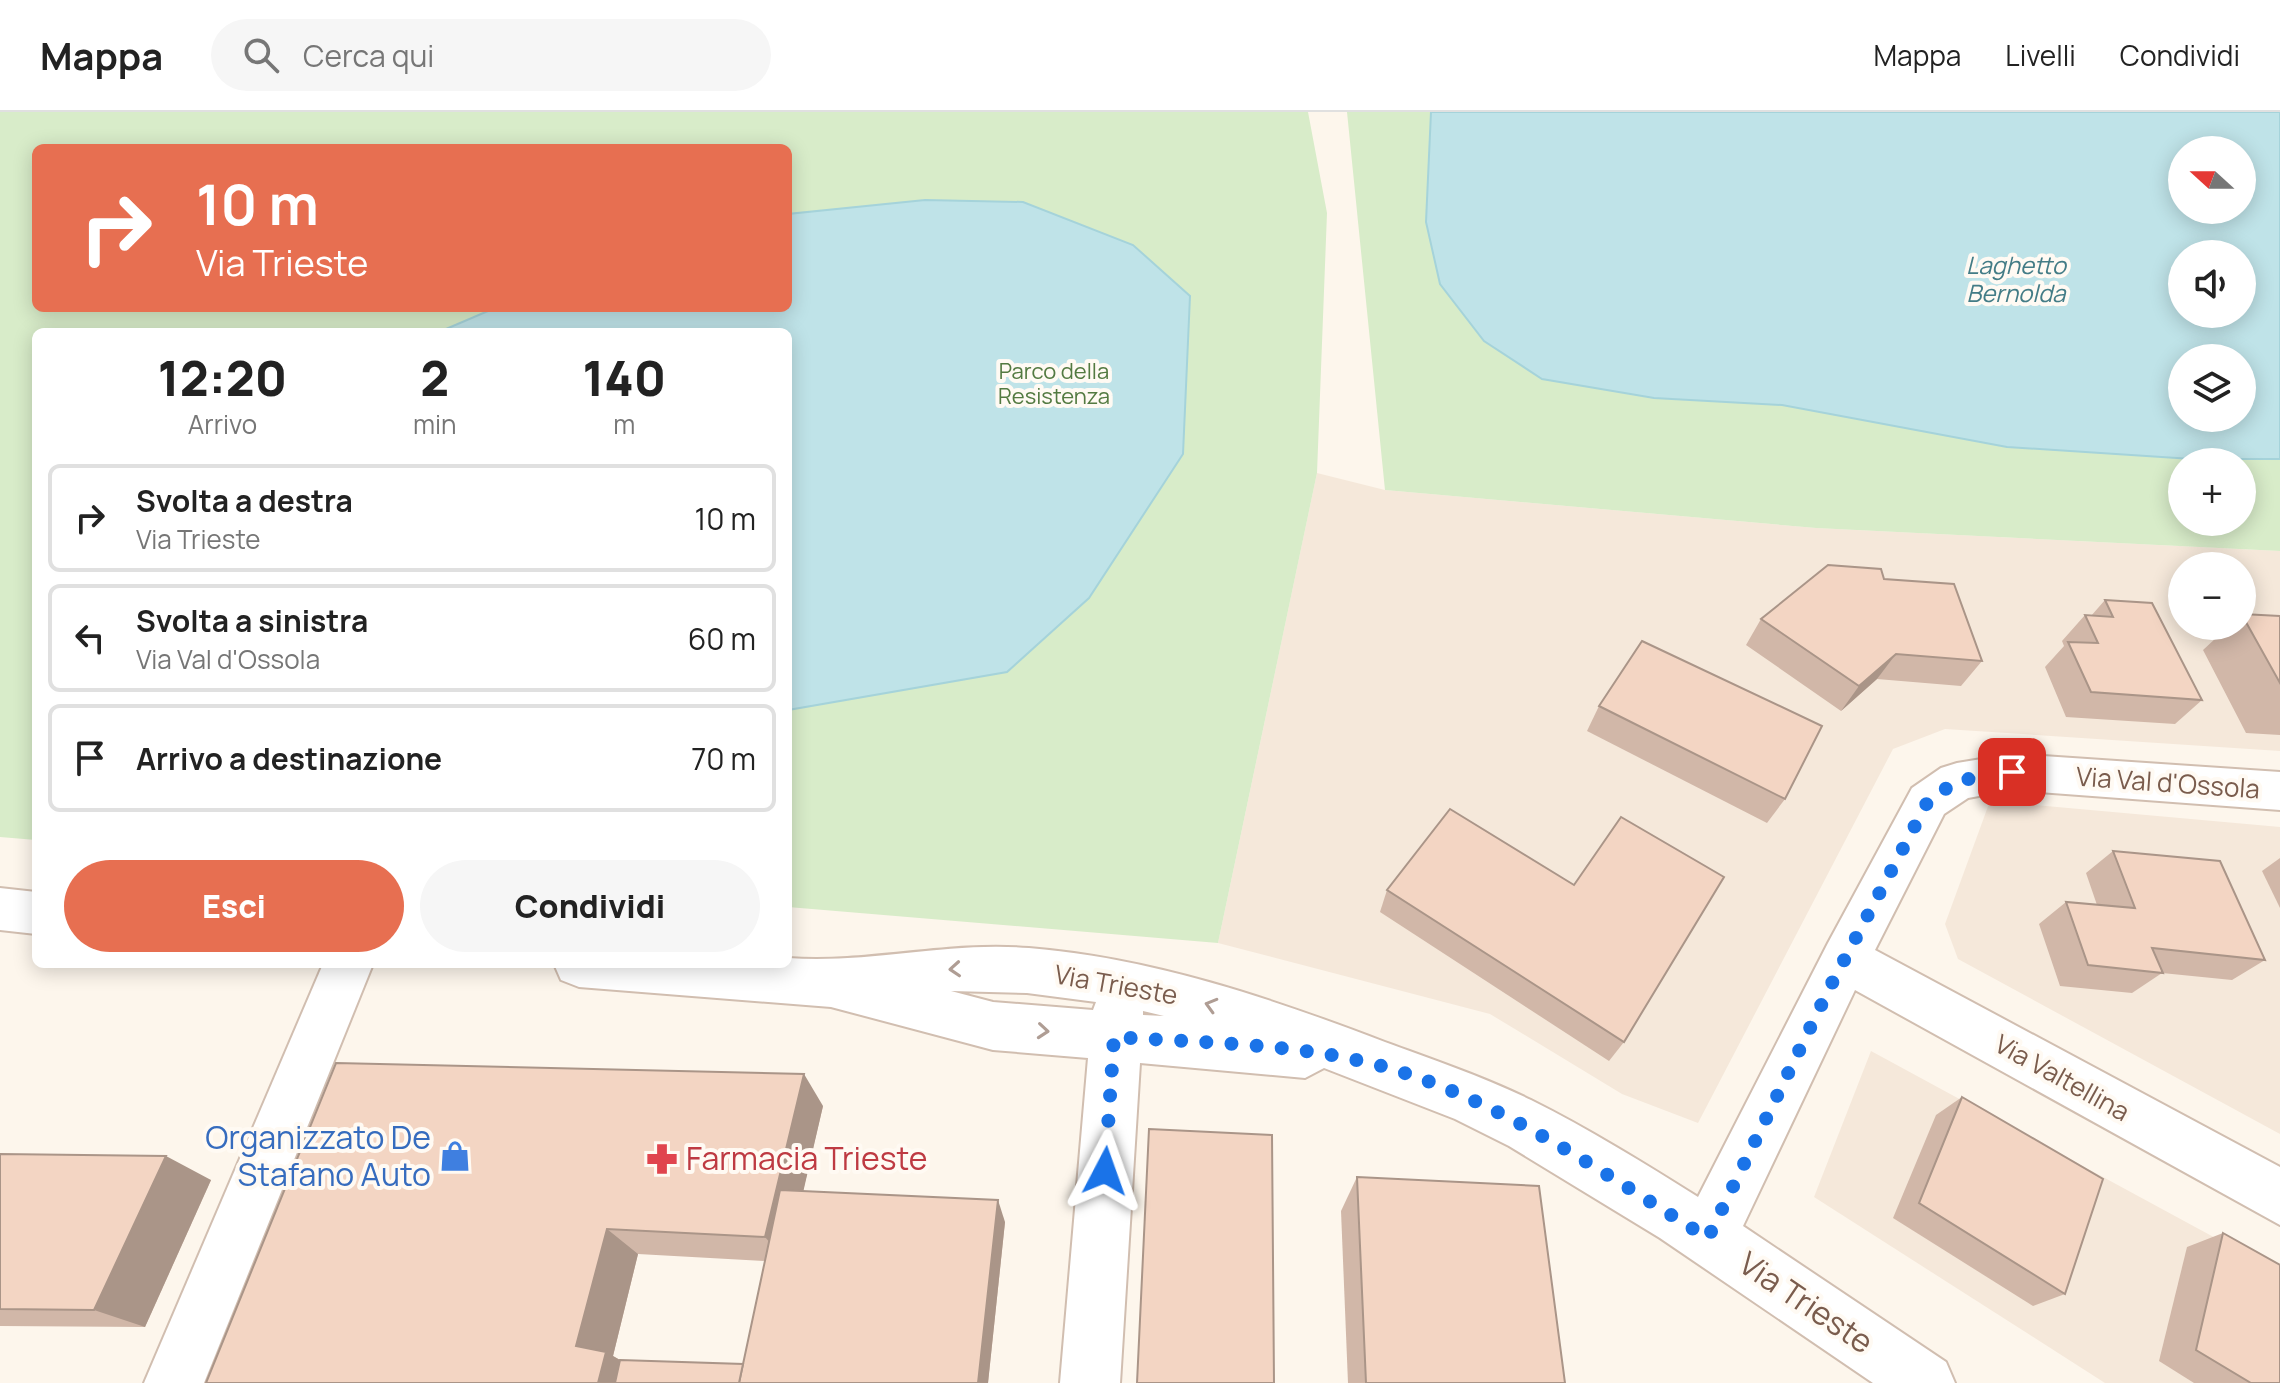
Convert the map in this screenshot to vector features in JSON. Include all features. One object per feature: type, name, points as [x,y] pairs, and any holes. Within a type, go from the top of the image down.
[{"type":"street","name":"Via Val d'Ossola","points":[[1708,1238],[1845,959],[1928,801],[1957,781],[2012,772],[2280,791]]},
{"type":"street","points":[[0,909],[32,913]]},
{"type":"street","name":"Via Valtellina","points":[[1845,959],[2280,1197]]},
{"type":"street","points":[[174,1383],[346,968]]},
{"type":"street","name":"Via Trieste","points":[[629,968],[831,984],[993,1026],[1314,1054],[1390,1069]]},
{"type":"street","name":"Via Trieste","points":[[831,984],[972,968],[1040,971],[1121,984],[1266,1021],[1530,1128],[1708,1238],[1925,1383]]},
{"type":"street","points":[[1090,1383],[1114,1037],[1121,984]]},
{"type":"shaded area","points":[[1317,473],[1385,490],[1816,528],[2280,551],[2280,751],[1945,729],[1893,749],[1698,1123],[1622,1094],[1490,1014],[1218,943]]},
{"type":"shaded area","points":[[1990,801],[2280,827],[2280,1134],[1958,959],[1945,924]]},
{"type":"shaded area","points":[[1871,1051],[2280,1273],[2280,1383],[2105,1383],[1814,1197]]},
{"type":"green space","name":"Parco della Resistenza","points":[[0,112],[1308,112],[1327,213],[1317,473],[1218,943],[792,907],[792,328],[32,328],[32,840],[0,837]]},
{"type":"green space","name":"Laghetto Bernolda","points":[[1347,112],[2280,112],[2280,551],[1816,528],[1385,490]]},
{"type":"water","name":"Laghetto Bernolda","points":[[1431,112],[2280,112],[2280,459],[2256,459],[2256,448],[2168,448],[2168,457],[2007,447],[1782,405],[1654,398],[1542,379],[1484,341],[1440,284],[1426,222]]},
{"type":"water","points":[[925,200],[1023,202],[1133,245],[1190,296],[1183,454],[1089,598],[1007,672],[792,709],[792,328],[448,328],[486,312],[792,312],[792,214]]},
{"type":"building","points":[[1828,565],[1881,569],[1884,579],[1954,584],[1982,661],[1896,654],[1859,686],[1761,619]]},
{"type":"building","points":[[2105,600],[2152,603],[2168,640],[2171,640],[2202,700],[2091,692],[2068,642],[2098,643],[2085,615],[2113,617]]},
{"type":"building","points":[[2256,615],[2280,616],[2280,683],[2256,640]]},
{"type":"building","points":[[1642,641],[1822,726],[1785,799],[1599,706]]},
{"type":"building","points":[[1450,809],[1574,885],[1621,817],[1724,877],[1624,1042],[1387,890]]},
{"type":"building","points":[[2113,851],[2220,861],[2265,960],[2152,948],[2163,973],[2088,965],[2066,902],[2135,908]]},
{"type":"building","points":[[336,1063],[804,1074],[765,1237],[607,1229],[576,1346],[606,1352],[598,1383],[206,1383]]},
{"type":"building","points":[[1962,1097],[2103,1179],[2065,1294],[1919,1203]]},
{"type":"building","points":[[1149,1129],[1272,1135],[1274,1383],[1137,1383]]},
{"type":"building","points":[[0,1154],[166,1156],[94,1310],[0,1309]]},
{"type":"building","points":[[1357,1177],[1539,1186],[1565,1383],[1366,1383]]},
{"type":"building","points":[[780,1190],[998,1200],[978,1383],[739,1383]]},
{"type":"building","points":[[2223,1233],[2280,1265],[2280,1383],[2251,1383],[2196,1350]]},
{"type":"building","points":[[620,1360],[743,1364],[739,1383],[615,1383]]},
{"type":"place","name":"Organizzato De Stafano Auto","points":[[455,1156]]},
{"type":"place","name":"Farmacia Trieste","points":[[662,1159]]},
{"type":"route","points":[[1105,1171],[1114,1037],[1314,1054],[1390,1069],[1494,1110],[1530,1128],[1708,1238],[1831,985],[1928,801],[1957,781],[2012,772]]}]
